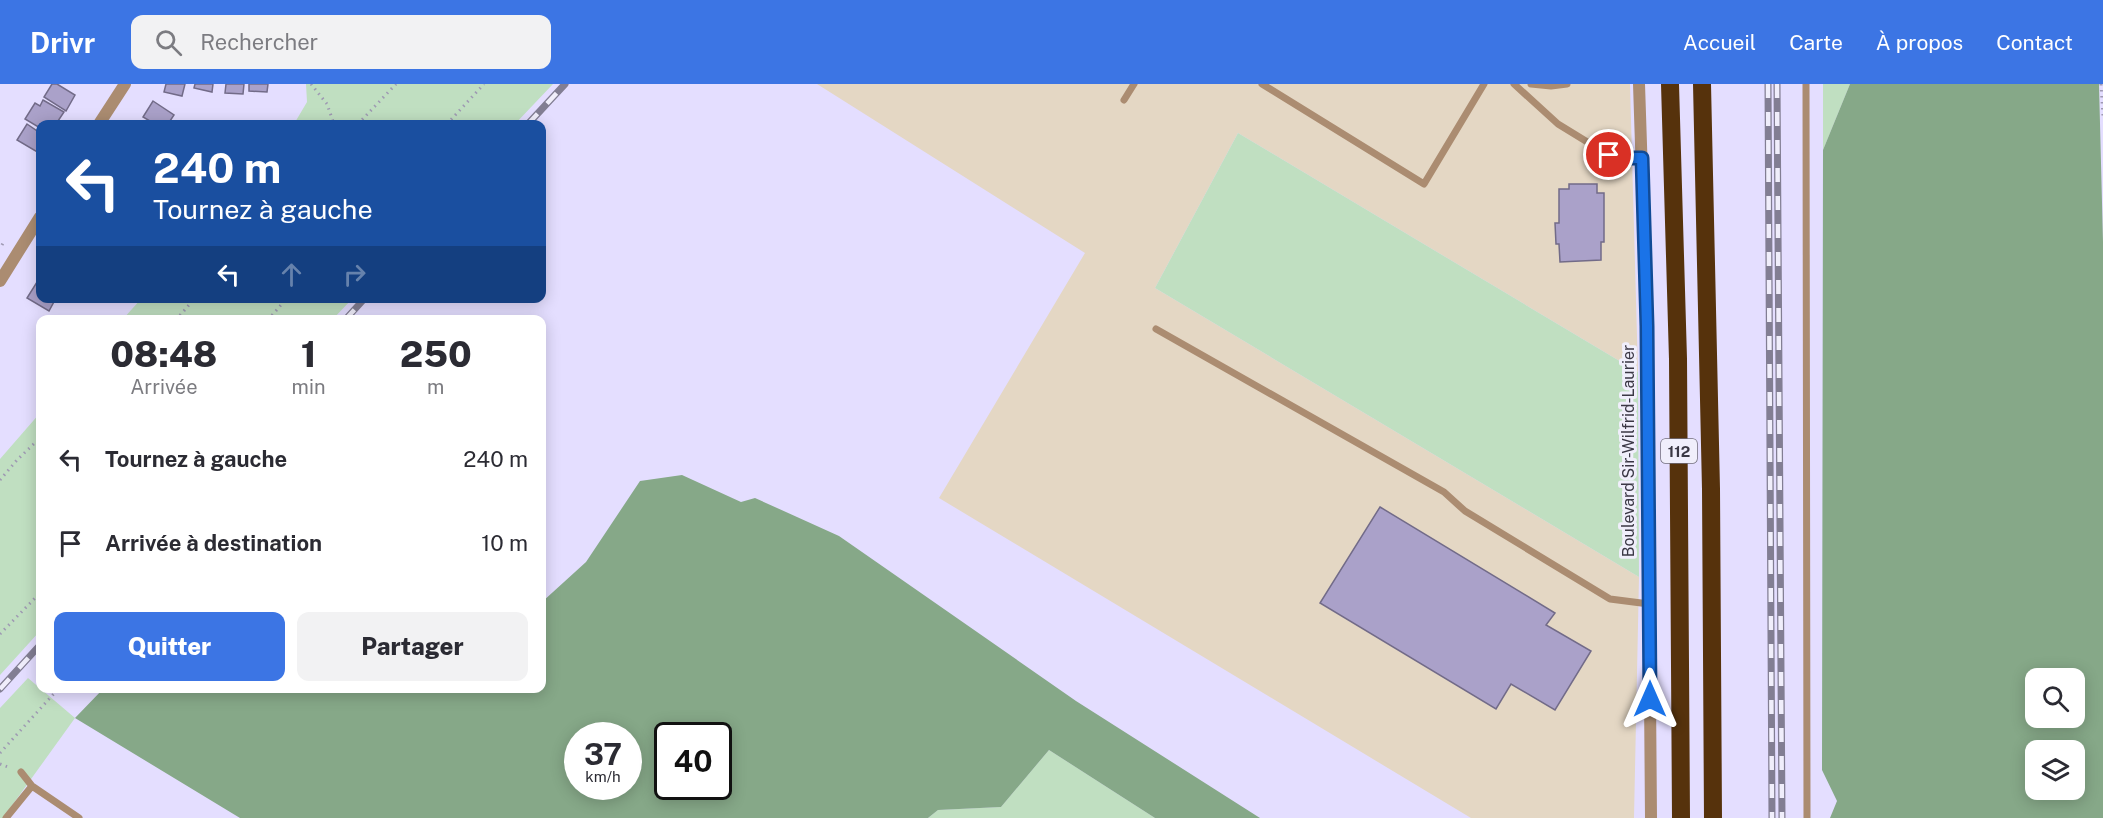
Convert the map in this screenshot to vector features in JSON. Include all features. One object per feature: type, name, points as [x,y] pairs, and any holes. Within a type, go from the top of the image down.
[{"type":"highway","name":"112","points":[[1670,84],[1678,359],[1681,818]]},
{"type":"highway","name":"112","points":[[1702,84],[1711,489],[1713,818]]},
{"type":"highway","points":[[1705,150],[1710,84]]},
{"type":"street","points":[[102,120],[125,84]]},
{"type":"street","name":"Boulevard Sir-Wilfrid-Laurier","points":[[1639,84],[1647,326],[1651,818]]},
{"type":"street","points":[[1,276],[36,224]]},
{"type":"lane","points":[[1124,100],[1134,84]]},
{"type":"lane","points":[[1262,84],[1424,184],[1484,84]]},
{"type":"lane","points":[[1514,84],[1558,124],[1602,151],[1615,157],[1642,158]]},
{"type":"lane","points":[[1531,84],[1551,86],[1567,84]]},
{"type":"lane","points":[[1806,84],[1807,818]]},
{"type":"lane","points":[[1156,329],[1434,487],[1465,511],[1610,600],[1649,604]]},
{"type":"lane","points":[[21,772],[32,786],[79,818]]},
{"type":"lane","points":[[6,818],[32,786]]},
{"type":"path","points":[[311,84],[327,104],[333,120]]},
{"type":"path","points":[[362,120],[396,84]]},
{"type":"path","points":[[451,120],[484,84]]},
{"type":"path","points":[[2101,84],[2103,116]]},
{"type":"path","points":[[180,315],[191,303]]},
{"type":"path","points":[[272,315],[283,303]]},
{"type":"path","points":[[0,480],[36,442]]},
{"type":"path","points":[[0,634],[36,597]]},
{"type":"path","points":[[0,753],[54,693]]},
{"type":"shaded area","points":[[817,84],[1630,84],[1638,372],[1238,133],[1155,288],[1639,577],[1634,818],[1471,818],[939,498],[1085,253]]},
{"type":"green space","points":[[306,84],[553,84],[519,120],[296,120],[307,102]]},
{"type":"green space","points":[[1823,84],[1850,84],[1823,150]]},
{"type":"green space","points":[[1850,84],[2099,84],[2103,242],[2103,818],[1830,818],[1837,801],[1822,770],[1823,150]]},
{"type":"green space","points":[[1238,133],[1638,372],[1639,577],[1155,288]]},
{"type":"green space","points":[[137,303],[348,303],[337,315],[127,315]]},
{"type":"green space","points":[[36,418],[36,635],[0,675],[0,459]]},
{"type":"green space","points":[[682,475],[741,502],[755,498],[839,536],[1076,701],[1260,818],[1155,818],[1049,750],[1001,807],[938,810],[928,818],[240,818],[75,718],[99,693],[546,693],[546,598],[586,562],[640,481]]},
{"type":"green space","points":[[28,678],[36,685],[36,693],[46,693],[75,718],[3,818],[0,818],[0,708]]},
{"type":"green space","points":[[1049,750],[1155,818],[928,818],[938,810],[1001,807]]},
{"type":"building","points":[[52,84],[57,84],[75,95],[66,111],[44,97]]},
{"type":"building","points":[[166,84],[185,84],[182,96],[164,92]]},
{"type":"building","points":[[195,84],[213,84],[212,92],[194,88]]},
{"type":"building","points":[[226,84],[244,84],[243,94],[225,93]]},
{"type":"building","points":[[249,84],[268,84],[267,92],[249,91]]},
{"type":"building","points":[[43,100],[64,112],[59,120],[36,120],[36,126],[25,119],[35,103],[40,106]]},
{"type":"building","points":[[153,101],[174,115],[171,120],[148,120],[143,117]]},
{"type":"building","points":[[27,124],[36,130],[36,151],[17,140]]},
{"type":"building","points":[[1569,184],[1597,184],[1597,193],[1604,193],[1604,242],[1601,242],[1601,260],[1560,262],[1555,223],[1559,223],[1559,189],[1569,189]]},
{"type":"building","points":[[36,284],[36,303],[53,303],[49,311],[27,298]]},
{"type":"building","points":[[1380,507],[1555,613],[1546,625],[1591,651],[1555,710],[1511,684],[1496,709],[1320,603]]},
{"type":"railway","points":[[532,120],[565,84]]},
{"type":"railway","points":[[1768,84],[1772,818]]},
{"type":"railway","points":[[1777,84],[1782,818]]},
{"type":"railway","points":[[350,315],[360,303]]},
{"type":"railway","points":[[0,689],[36,649]]},
{"type":"route","points":[[1609,155],[1627,159],[1642,158],[1647,326],[1650,699]]}]
